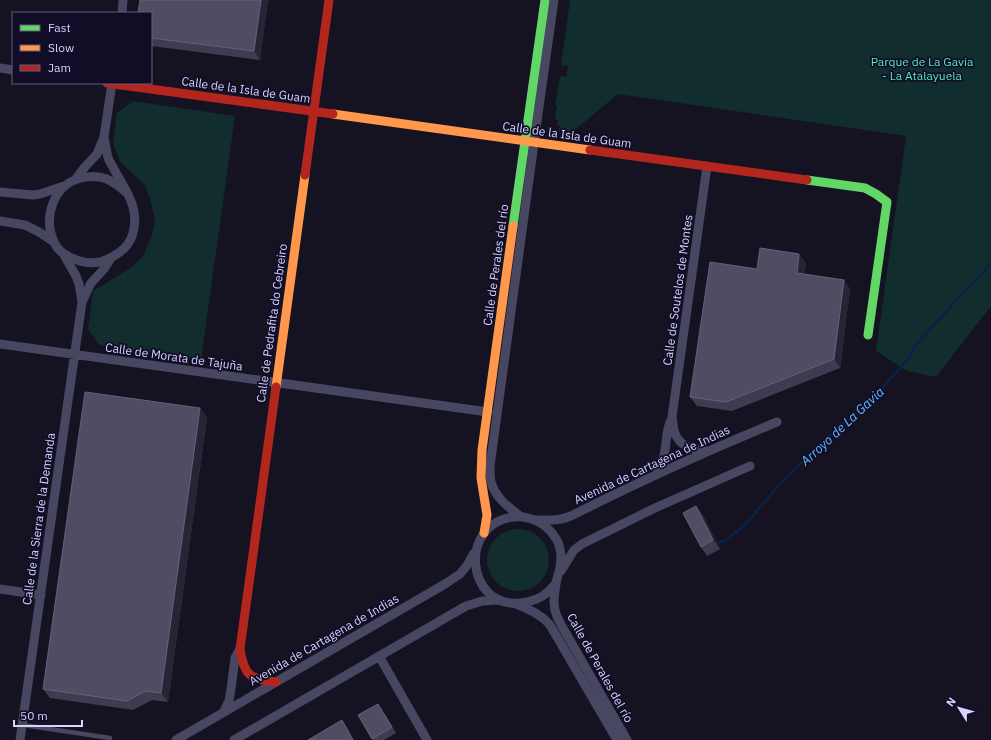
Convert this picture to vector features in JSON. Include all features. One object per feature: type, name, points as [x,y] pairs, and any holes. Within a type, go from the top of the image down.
[{"type":"street","points":[[122,12],[123,0]]},
{"type":"street","name":"Calle de Pedrafita do Cebreiro","points":[[276,682],[262,680],[251,676],[244,668],[241,660],[240,649],[329,0]]},
{"type":"street","name":"Calle de Perales del río","points":[[520,516],[502,501],[494,489],[491,482],[490,466],[530,142],[545,0]]},
{"type":"street","name":"Calle de Perales del río","points":[[484,533],[487,516],[481,478],[482,450],[530,142],[554,0]]},
{"type":"street","points":[[0,68],[12,70]]},
{"type":"street","points":[[0,221],[25,225],[32,228],[54,242],[64,254],[73,259],[86,263],[99,262],[111,258],[124,249],[134,231],[135,214],[132,203],[110,162],[107,153],[104,137],[110,84]]},
{"type":"street","name":"Calle de la Isla de Guam","points":[[117,84],[865,188],[879,195],[887,202],[868,335]]},
{"type":"street","points":[[75,180],[96,154],[104,137]]},
{"type":"street","name":"Calle de Soutelos de Montes","points":[[707,166],[672,417],[674,430],[683,445],[693,450],[708,451]]},
{"type":"street","points":[[0,192],[33,196],[89,176],[102,177],[115,182],[127,193]]},
{"type":"street","points":[[54,242],[50,228],[51,205],[57,194],[65,185]]},
{"type":"street","name":"Calle de la Sierra de la Demanda","points":[[64,254],[79,284],[82,302]]},
{"type":"street","name":"Calle de la Sierra de la Demanda","points":[[20,740],[82,302],[90,283],[104,269],[111,258]]},
{"type":"street","name":"Calle de Morata de Tajuña","points":[[0,344],[488,412]]},
{"type":"street","name":"Calle de Soutelos de Montes","points":[[656,475],[662,464],[668,425],[672,417]]},
{"type":"street","name":"Avenida de Cartagena de Indias","points":[[534,520],[564,519],[708,451],[777,422]]},
{"type":"street","points":[[557,578],[561,561],[560,548],[556,539],[543,524],[520,516],[510,518],[491,526],[479,541],[476,550],[475,562],[477,574],[481,584],[487,591],[499,600],[507,603],[528,602],[549,592],[574,550],[582,544],[650,510],[750,466]]},
{"type":"street","name":"Avenida de Cartagena de Indias","points":[[176,740],[445,584],[460,574],[476,550]]},
{"type":"street","name":"Calle de Perales del río","points":[[557,578],[554,602],[556,615],[627,740]]},
{"type":"street","points":[[0,589],[40,595]]},
{"type":"street","points":[[235,740],[466,606],[499,600]]},
{"type":"street","name":"Calle de Perales del río","points":[[515,603],[540,616],[550,625],[617,740]]},
{"type":"street","name":"Calle de Pedrafita do Cebreiro","points":[[224,711],[229,699],[235,658],[240,649]]},
{"type":"street","points":[[379,656],[427,740]]},
{"type":"lane","points":[[22,726],[110,738],[107,740]]},
{"type":"green space","name":"Parque de La Gavia - La Atalayuela","points":[[570,0],[991,0],[991,306],[936,377],[907,371],[876,351],[906,136],[618,94],[570,134],[559,132],[560,125],[557,125],[558,120],[555,119],[557,106],[555,106],[560,76],[566,77],[568,66],[561,65]]},
{"type":"green space","points":[[133,101],[235,116],[201,360],[99,345],[88,329],[93,291],[132,267],[143,256],[152,235],[155,221],[145,185],[120,162],[113,143],[117,113]]},
{"type":"green space","points":[[518,529],[535,534],[540,538],[544,543],[549,560],[544,577],[540,582],[535,586],[518,591],[501,586],[496,582],[492,577],[487,560],[492,543],[496,538],[501,534]]},
{"type":"building","points":[[140,0],[261,0],[254,51],[152,38],[152,12],[138,12]]},
{"type":"building","points":[[760,248],[799,254],[797,273],[844,280],[834,359],[726,402],[690,397],[710,262],[757,269]]},
{"type":"building","points":[[85,392],[200,408],[161,693],[145,691],[127,701],[43,689]]},
{"type":"building","points":[[696,506],[713,540],[701,547],[683,513]]},
{"type":"building","points":[[378,704],[392,727],[372,739],[358,715]]},
{"type":"building","points":[[342,720],[353,740],[308,740]]},
{"type":"waterway","name":"Arroyo de La Gavia","points":[[717,543],[726,540],[744,526],[773,492],[817,446],[870,402],[909,358],[915,346],[991,264]]},
{"type":"traffic: fast","points":[[513,226],[545,0]]},
{"type":"traffic: fast","points":[[807,180],[865,188],[887,202],[868,335]]},
{"type":"traffic: slow","points":[[333,114],[590,150]]},
{"type":"traffic: slow","points":[[276,387],[305,175]]},
{"type":"traffic: slow","points":[[484,533],[487,515],[481,478],[482,450],[513,226]]},
{"type":"traffic: jam","points":[[305,175],[329,0]]},
{"type":"traffic: jam","points":[[114,84],[333,114]]},
{"type":"traffic: jam","points":[[590,150],[807,180]]},
{"type":"traffic: jam","points":[[276,387],[240,649],[246,671],[254,677],[276,682]]}]
